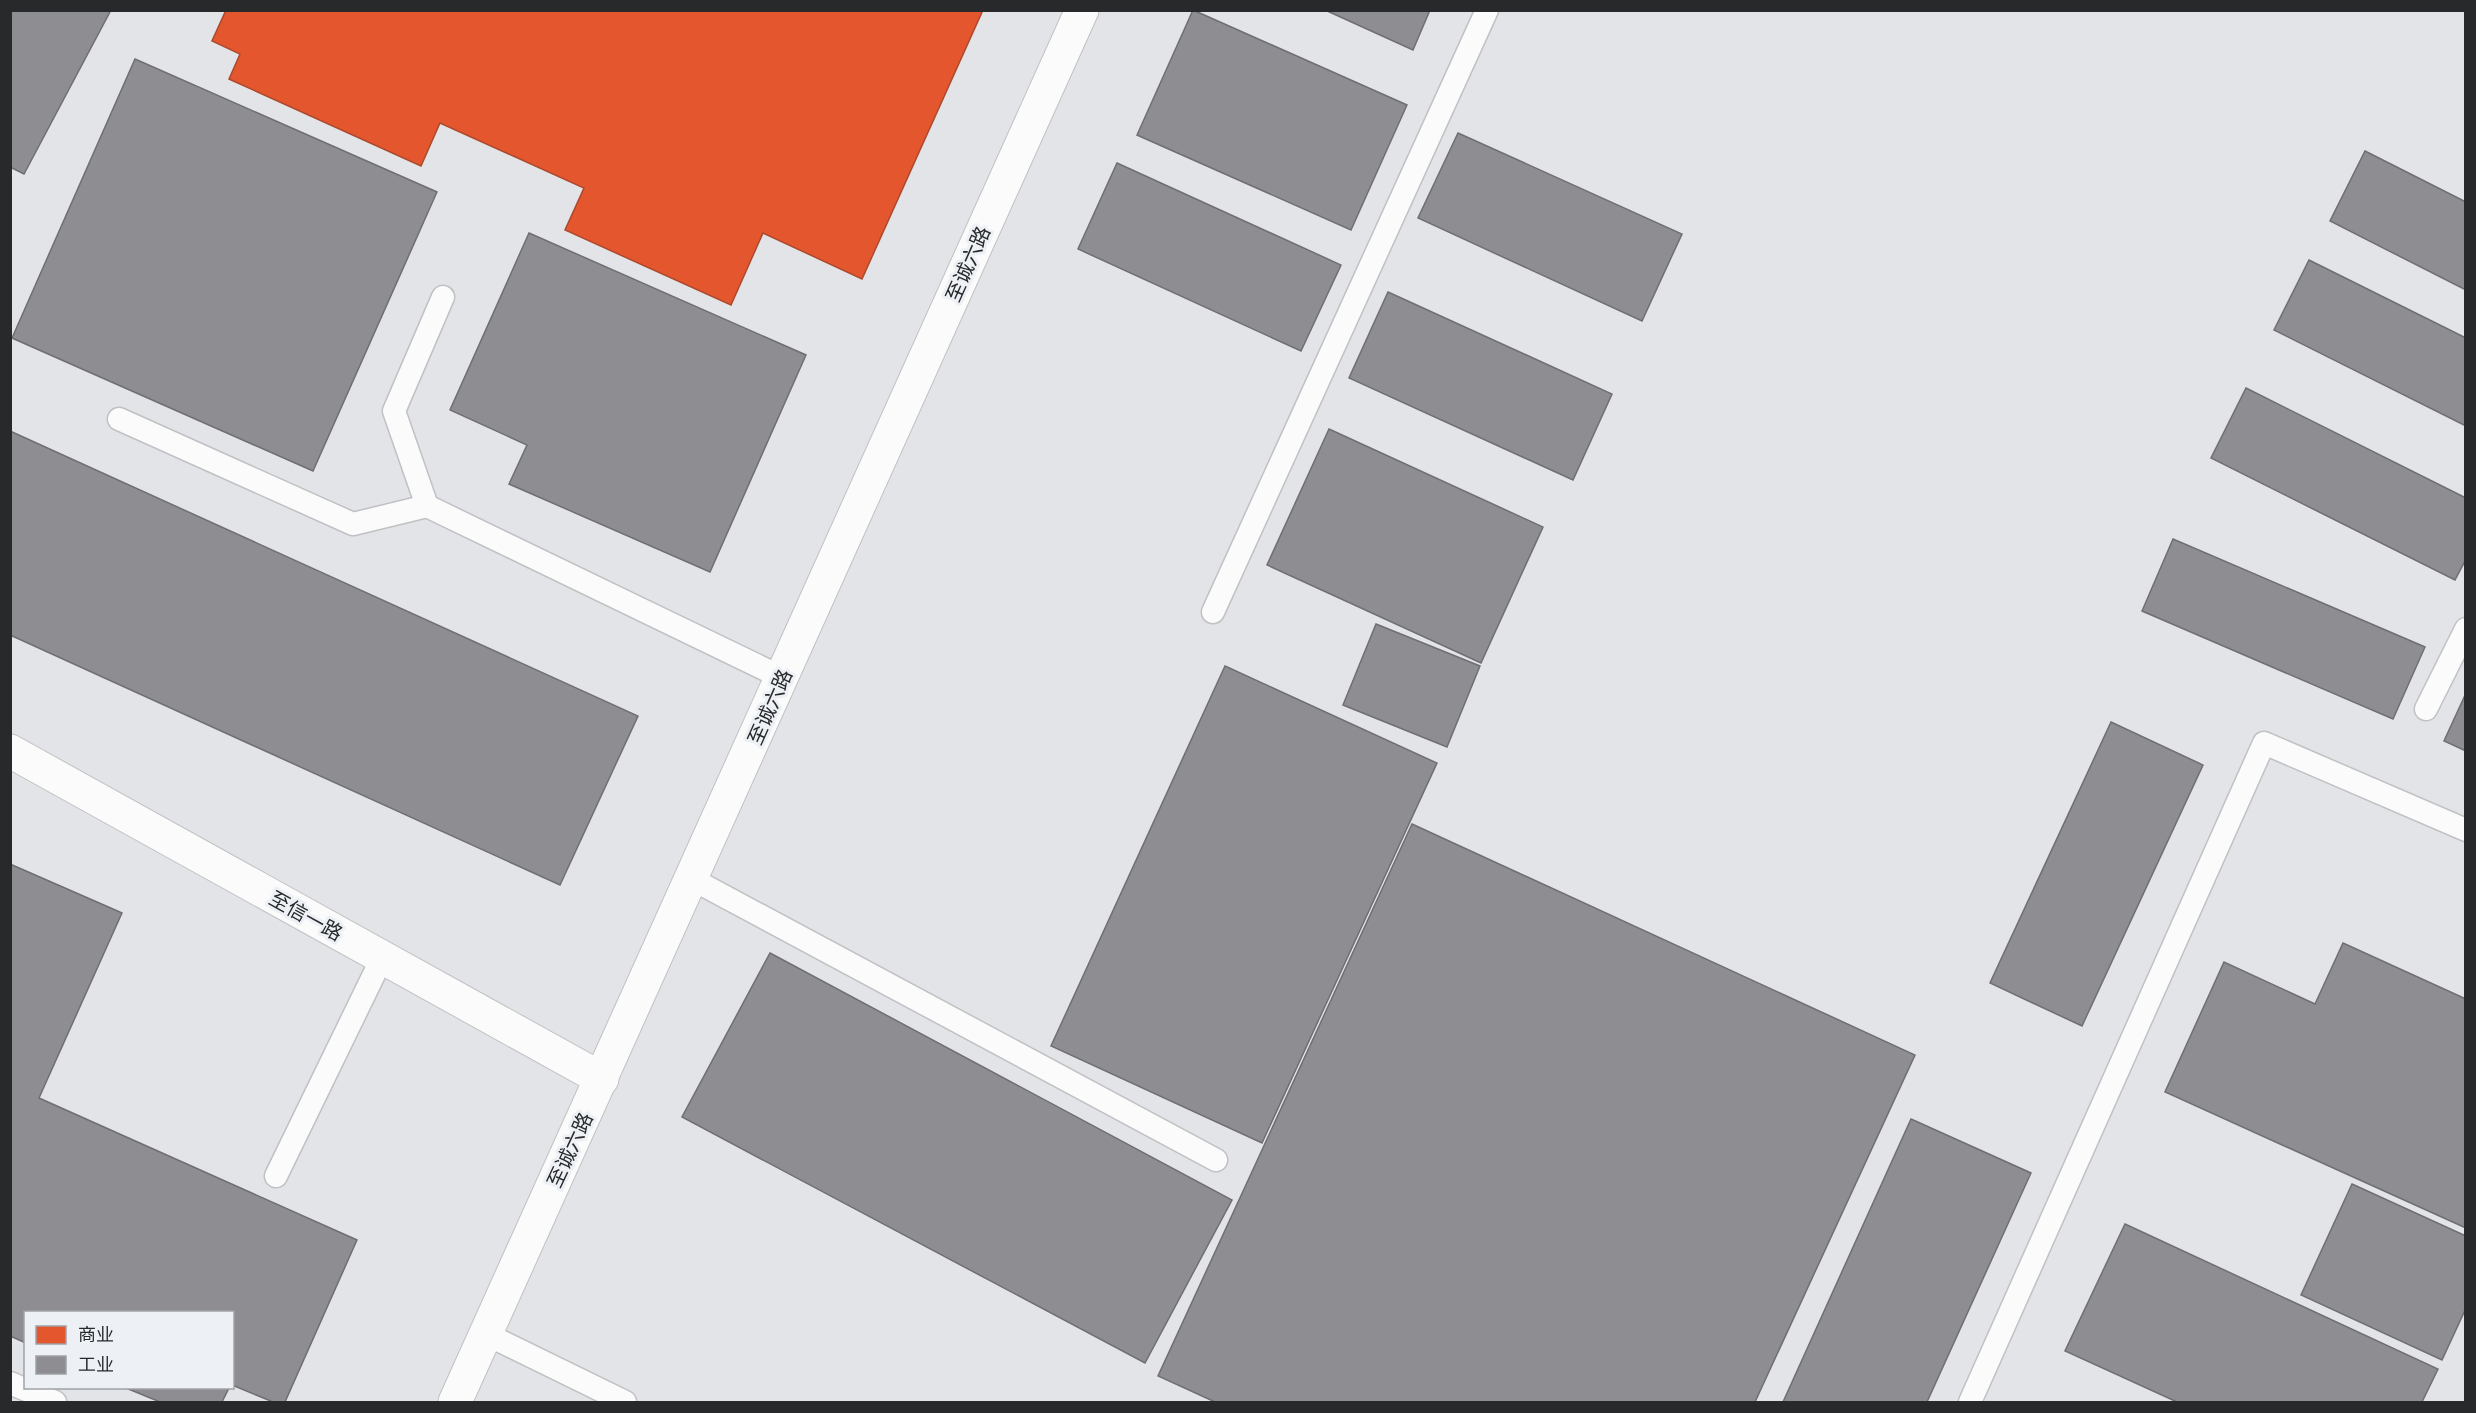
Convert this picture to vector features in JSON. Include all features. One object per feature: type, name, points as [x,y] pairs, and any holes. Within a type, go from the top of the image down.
[{"type":"main road","name":"至诚六路","points":[[455,1402],[1082,10]]},
{"type":"main road","name":"至信一路","points":[[10,751],[602,1079]]},
{"type":"lane","points":[[1213,612],[1486,10]]},
{"type":"lane","points":[[427,506],[394,411],[443,297]]},
{"type":"lane","points":[[119,419],[353,524],[427,506],[783,678]]},
{"type":"lane","points":[[2426,709],[2466,629]]},
{"type":"lane","points":[[1970,1402],[2264,743],[2466,830]]},
{"type":"lane","points":[[692,879],[1216,1160]]},
{"type":"lane","points":[[276,1176],[382,958]]},
{"type":"lane","points":[[486,1334],[625,1402]]},
{"type":"lane","points":[[10,1383],[24,1389]]},
{"type":"lane","points":[[24,1389],[55,1402]]},
{"type":"building: 商业","points":[[226,10],[983,10],[862,279],[763,233],[731,305],[565,230],[584,188],[440,123],[421,166],[229,79],[240,54],[212,41]]},
{"type":"building: 工业","points":[[10,10],[111,10],[24,174],[10,167]]},
{"type":"building: 工业","points":[[1193,10],[1407,105],[1351,230],[1137,135]]},
{"type":"building: 工业","points":[[1325,10],[1430,10],[1413,50]]},
{"type":"building: 工业","points":[[135,59],[437,192],[313,471],[12,338]]},
{"type":"building: 工业","points":[[1458,133],[1682,234],[1642,321],[1418,218]]},
{"type":"building: 工业","points":[[2365,151],[2466,202],[2466,290],[2330,221]]},
{"type":"building: 工业","points":[[1117,163],[1341,265],[1301,351],[1078,249]]},
{"type":"building: 工业","points":[[529,233],[806,355],[710,572],[509,484],[527,445],[450,410]]},
{"type":"building: 工业","points":[[2309,260],[2466,338],[2466,426],[2274,330]]},
{"type":"building: 工业","points":[[1388,292],[1612,394],[1573,480],[1349,378]]},
{"type":"building: 工业","points":[[2246,388],[2466,498],[2466,559],[2455,580],[2211,458]]},
{"type":"building: 工业","points":[[1329,429],[1543,527],[1481,663],[1267,565]]},
{"type":"building: 工业","points":[[10,431],[638,716],[560,885],[10,635]]},
{"type":"building: 工业","points":[[2173,539],[2425,647],[2393,719],[2142,611]]},
{"type":"building: 工业","points":[[1376,624],[1480,666],[1447,747],[1343,705]]},
{"type":"building: 工业","points":[[1225,666],[1437,763],[1262,1143],[1051,1046]]},
{"type":"building: 工业","points":[[2466,693],[2466,751],[2444,741]]},
{"type":"building: 工业","points":[[2111,722],[2203,765],[2082,1026],[1990,983]]},
{"type":"building: 工业","points":[[1412,824],[1915,1055],[1755,1402],[1215,1402],[1158,1376]]},
{"type":"building: 工业","points":[[10,864],[122,913],[39,1098],[357,1240],[285,1402],[273,1402],[234,1386],[234,1311],[24,1311],[24,1342],[10,1336]]},
{"type":"building: 工业","points":[[2343,943],[2466,999],[2466,1228],[2165,1092],[2224,962],[2315,1004]]},
{"type":"building: 工业","points":[[770,953],[1232,1200],[1145,1363],[682,1117]]},
{"type":"building: 工业","points":[[1911,1119],[2031,1173],[1927,1402],[1783,1402]]},
{"type":"building: 工业","points":[[2352,1184],[2466,1236],[2466,1308],[2442,1360],[2301,1295]]},
{"type":"building: 工业","points":[[2125,1224],[2438,1369],[2422,1402],[2177,1402],[2065,1351]]},
{"type":"building: 工业","points":[[128,1389],[228,1389],[222,1402],[160,1402]]}]
